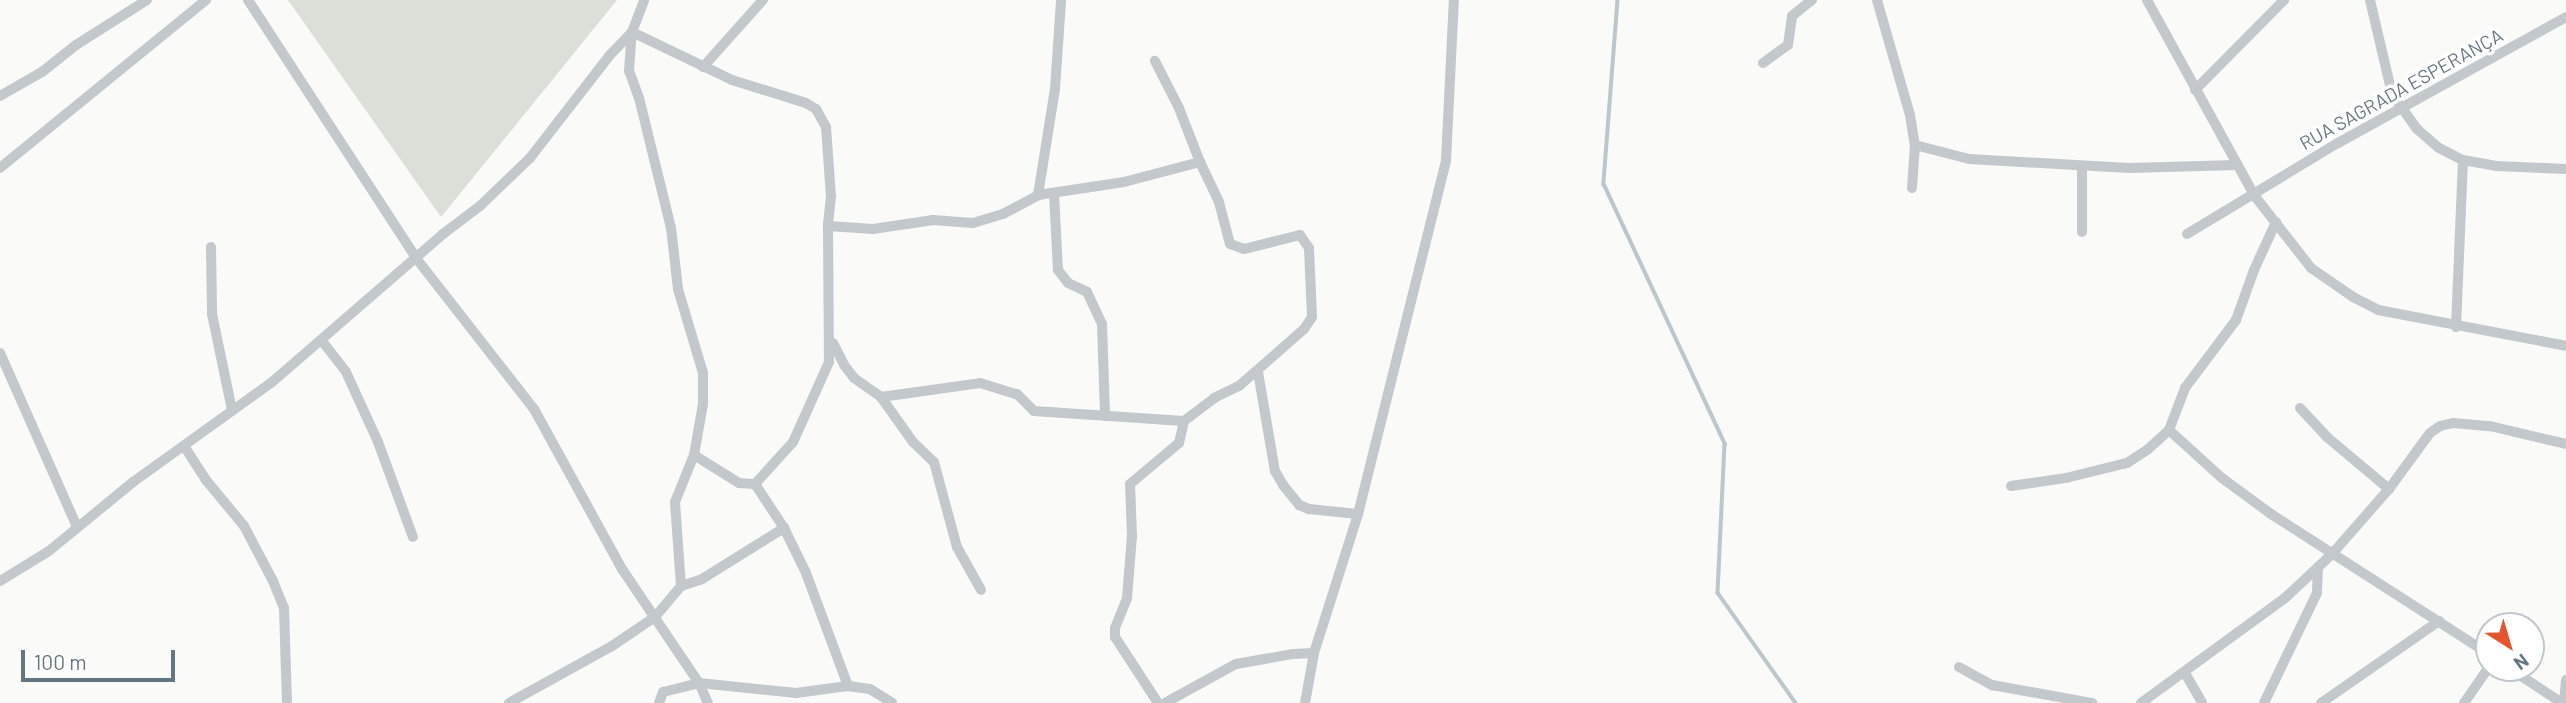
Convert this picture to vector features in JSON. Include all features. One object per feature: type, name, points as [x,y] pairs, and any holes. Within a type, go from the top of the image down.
[{"type":"street","points":[[0,96],[42,72],[76,45],[147,0]]},
{"type":"street","points":[[0,168],[206,0]]},
{"type":"street","points":[[248,0],[416,258],[534,409],[622,569],[699,683],[708,703]]},
{"type":"street","points":[[644,0],[632,32],[629,71],[639,98],[671,228],[678,289],[703,373],[703,404],[694,455],[675,502],[681,586]]},
{"type":"street","points":[[703,67],[764,0]]},
{"type":"street","points":[[1038,195],[1055,89],[1061,0]]},
{"type":"street","points":[[1305,703],[1314,653],[1358,514],[1446,161],[1452,94],[1454,0]]},
{"type":"street","points":[[1763,63],[1788,45],[1792,16],[1812,0]]},
{"type":"street","points":[[1877,0],[1910,115],[1914,145],[1912,188]]},
{"type":"street","points":[[2147,0],[2254,195],[2311,268],[2353,298],[2378,310],[2566,346]]},
{"type":"street","points":[[2195,90],[2284,0]]},
{"type":"street","points":[[2370,0],[2387,81],[2399,108],[2439,148],[2463,160],[2497,166],[2566,169]]},
{"type":"street","name":"RUA SAGRADA ESPERANÇA","points":[[2187,234],[2399,108],[2566,17]]},
{"type":"street","points":[[0,581],[49,551],[322,341],[481,205],[530,158],[608,56],[632,32]]},
{"type":"street","points":[[632,32],[703,67],[766,93],[806,103],[823,117],[830,173],[828,226],[831,333],[825,376],[793,442],[755,484]]},
{"type":"street","points":[[608,56],[629,71]]},
{"type":"street","points":[[1154,61],[1179,108],[1219,202],[1230,244],[1244,249],[1300,235],[1309,248],[1312,317],[1258,372],[1226,395],[1214,398],[1184,421],[1179,443],[1129,484],[1132,536],[1127,598],[1115,628],[1115,637],[1158,703]]},
{"type":"street","points":[[1914,145],[1969,159],[2082,166],[2188,168],[2236,165]]},
{"type":"street","points":[[2456,327],[2463,160]]},
{"type":"street","points":[[828,226],[873,229],[933,220],[973,223],[1003,214],[1038,195],[1124,182],[1200,162]]},
{"type":"street","points":[[2082,166],[2082,232]]},
{"type":"street","points":[[1054,194],[1058,270],[1068,283],[1087,292],[1101,317],[1105,351],[1105,416]]},
{"type":"street","points":[[2011,486],[2092,473],[2127,463],[2147,450],[2169,430],[2185,388],[2236,320],[2253,270],[2276,222]]},
{"type":"street","points":[[211,247],[212,314],[232,410]]},
{"type":"street","points":[[831,333],[844,365],[854,378],[881,397],[913,442],[939,470],[945,508],[957,547],[981,590]]},
{"type":"street","points":[[322,341],[346,372],[378,442],[413,537]]},
{"type":"street","points":[[0,353],[77,527]]},
{"type":"street","points":[[1258,372],[1275,471],[1283,485],[1300,505],[1309,509],[1358,514]]},
{"type":"street","points":[[881,397],[980,383],[1017,394],[1034,411],[1184,421]]},
{"type":"street","points":[[2300,408],[2342,451],[2389,489]]},
{"type":"street","points":[[2141,703],[2285,598],[2332,554],[2389,489],[2430,433],[2440,426],[2453,423],[2490,426],[2566,444]]},
{"type":"street","points":[[2169,430],[2222,478],[2332,554],[2475,645]]},
{"type":"street","points":[[184,446],[206,480],[244,526],[284,608],[287,703]]},
{"type":"street","points":[[694,455],[739,483],[755,484]]},
{"type":"street","points":[[755,484],[784,528],[806,573],[848,686]]},
{"type":"street","points":[[509,703],[612,646],[654,617],[681,586],[702,579],[784,528]]},
{"type":"street","points":[[2264,703],[2317,593],[2318,567]]},
{"type":"street","points":[[2321,703],[2439,621]]},
{"type":"street","points":[[1165,703],[1236,664],[1314,653]]},
{"type":"street","points":[[1959,667],[1992,685],[2092,703]]},
{"type":"street","points":[[2185,673],[2202,703]]},
{"type":"street","points":[[2531,682],[2563,703],[2566,680]]},
{"type":"street","points":[[2464,703],[2479,682]]},
{"type":"street","points":[[659,703],[663,692],[699,683],[796,693],[821,692],[848,686],[870,689],[891,703]]},
{"type":"shaded area","points":[[288,0],[617,0],[441,217]]},
{"type":"waterway","points":[[1618,0],[1604,184],[1725,444],[1718,593],[1796,703]]}]
